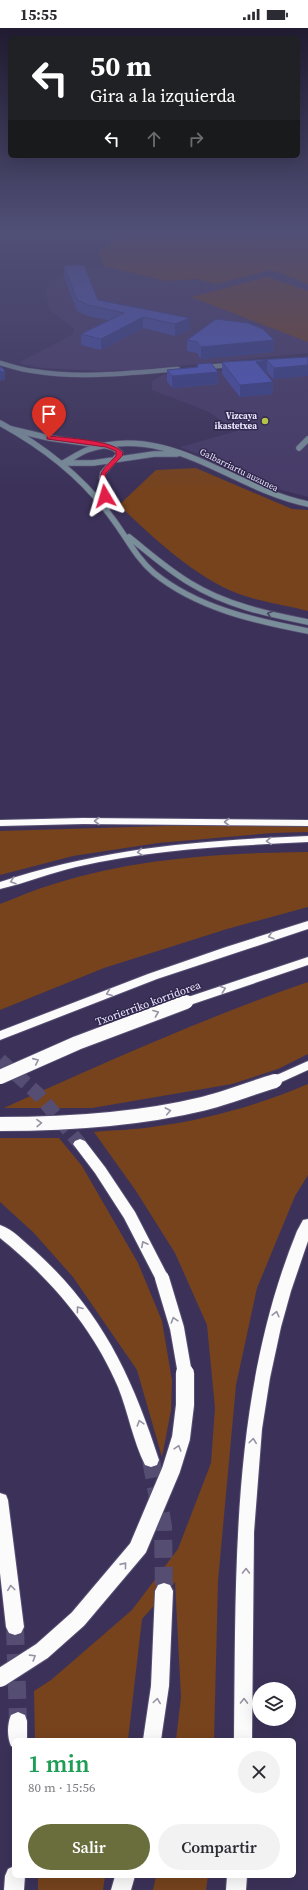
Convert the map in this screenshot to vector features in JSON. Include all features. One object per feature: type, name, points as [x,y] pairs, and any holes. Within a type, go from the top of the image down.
[{"type":"highway","points":[[0,823],[83,821],[308,823]]},
{"type":"highway","points":[[0,886],[69,864],[116,856],[204,844],[308,839]]},
{"type":"highway","name":"Txorierriko korridorea","points":[[0,1036],[159,974],[308,925]]},
{"type":"highway","name":"Txorierriko korridorea","points":[[0,1077],[77,1043],[186,1002],[308,961]]},
{"type":"highway","points":[[0,1124],[68,1123],[123,1119],[203,1104],[275,1081],[308,1065]]},
{"type":"highway","points":[[0,1678],[42,1651],[78,1619],[138,1548],[171,1470],[181,1438],[185,1405],[185,1368],[177,1328],[162,1278],[130,1216],[100,1170],[80,1144]]},
{"type":"highway","points":[[244,1738],[246,1534],[251,1453],[265,1356],[280,1294],[308,1224]]},
{"type":"highway","points":[[0,1230],[26,1250],[67,1293],[91,1325],[116,1365],[136,1411],[151,1460]]},
{"type":"highway","points":[[0,1500],[16,1627]]},
{"type":"highway","points":[[152,1738],[160,1686],[164,1591]]},
{"type":"highway","points":[[18,1722],[18,1738]]},
{"type":"highway","points":[[14,1890],[15,1878]]},
{"type":"highway","points":[[121,1890],[124,1878]]},
{"type":"highway","points":[[236,1890],[237,1878]]},
{"type":"street","points":[[0,363],[38,372],[62,374],[182,369]]},
{"type":"street","points":[[198,368],[237,364]]},
{"type":"street","points":[[0,423],[29,438],[63,463],[87,486],[153,572],[172,586],[228,611],[308,631]]},
{"type":"street","points":[[11,428],[49,438],[107,446],[114,448],[120,453],[116,460],[103,473],[102,478],[107,511]]},
{"type":"street","points":[[299,448],[308,439]]},
{"type":"street","points":[[63,463],[85,450],[107,446],[156,446],[186,454]]},
{"type":"street","points":[[63,463],[93,463],[154,454],[186,454]]},
{"type":"street","name":"Galbarriartu auzunea","points":[[186,454],[202,460],[237,480],[277,497],[308,504]]},
{"type":"street","points":[[120,529],[169,569],[192,584],[251,608],[308,622]]},
{"type":"shaded area","points":[[57,316],[308,316],[308,353],[136,370],[98,371],[43,368],[18,363],[72,335],[74,329]]},
{"type":"shaded area","points":[[240,316],[308,316],[308,342]]},
{"type":"shaded area","name":"Vizcaya ikastetxea","points":[[308,364],[308,497],[240,479],[198,454],[180,447],[237,431],[207,411],[152,390],[152,381],[163,375]]},
{"type":"shaded area","points":[[196,468],[292,509],[308,510],[308,611],[247,597],[223,587],[175,556],[119,505],[156,470]]},
{"type":"shaded area","points":[[308,823],[308,832],[272,833],[158,843],[73,856],[0,875],[0,831]]},
{"type":"shaded area","points":[[308,852],[308,907],[227,929],[104,968],[0,1010],[0,904],[40,888],[116,868],[212,856]]},
{"type":"shaded area","points":[[308,982],[308,1054],[278,1069],[232,1084],[92,1108],[4,1108],[192,1026]]},
{"type":"shaded area","points":[[308,1084],[308,1175],[295,1196],[257,1288],[236,1385],[218,1581],[214,1738],[176,1738],[181,1697],[175,1582],[142,1619],[128,1738],[35,1738],[34,1691],[51,1680],[132,1610],[178,1549],[211,1463],[215,1408],[207,1325],[175,1253],[136,1191],[94,1132],[145,1128],[212,1116],[271,1099]]},
{"type":"shaded area","points":[[0,1138],[59,1138],[82,1166],[138,1263],[162,1321],[172,1381],[171,1410],[162,1457],[137,1370],[73,1277],[33,1232],[0,1202]]},
{"type":"shaded area","points":[[38,1878],[105,1878],[103,1890],[38,1890]]},
{"type":"shaded area","points":[[156,1878],[208,1878],[206,1890],[153,1890]]},
{"type":"building","points":[[118,316],[179,316],[190,318],[175,324],[143,317],[101,339],[81,334]]},
{"type":"building","points":[[216,319],[248,323],[263,329],[274,340],[201,347],[197,342],[187,340]]},
{"type":"building","points":[[308,357],[308,365],[274,368],[267,360],[256,362],[273,382],[240,385],[222,362]]},
{"type":"building","points":[[211,363],[218,372],[172,376],[167,370],[198,367],[197,364]]},
{"type":"building","points":[[0,366],[5,371],[0,372]]},
{"type":"tunnel","points":[[0,1060],[38,1094],[80,1144]]},
{"type":"tunnel","points":[[151,1460],[163,1526],[164,1591]]},
{"type":"tunnel","points":[[15,1627],[18,1721]]},
{"type":"place","name":"Vizcaya ikastetxea","points":[[265,421]]},
{"type":"route","points":[[49,438],[107,446],[118,450],[120,453],[119,456],[103,473],[102,478],[105,496]]}]
